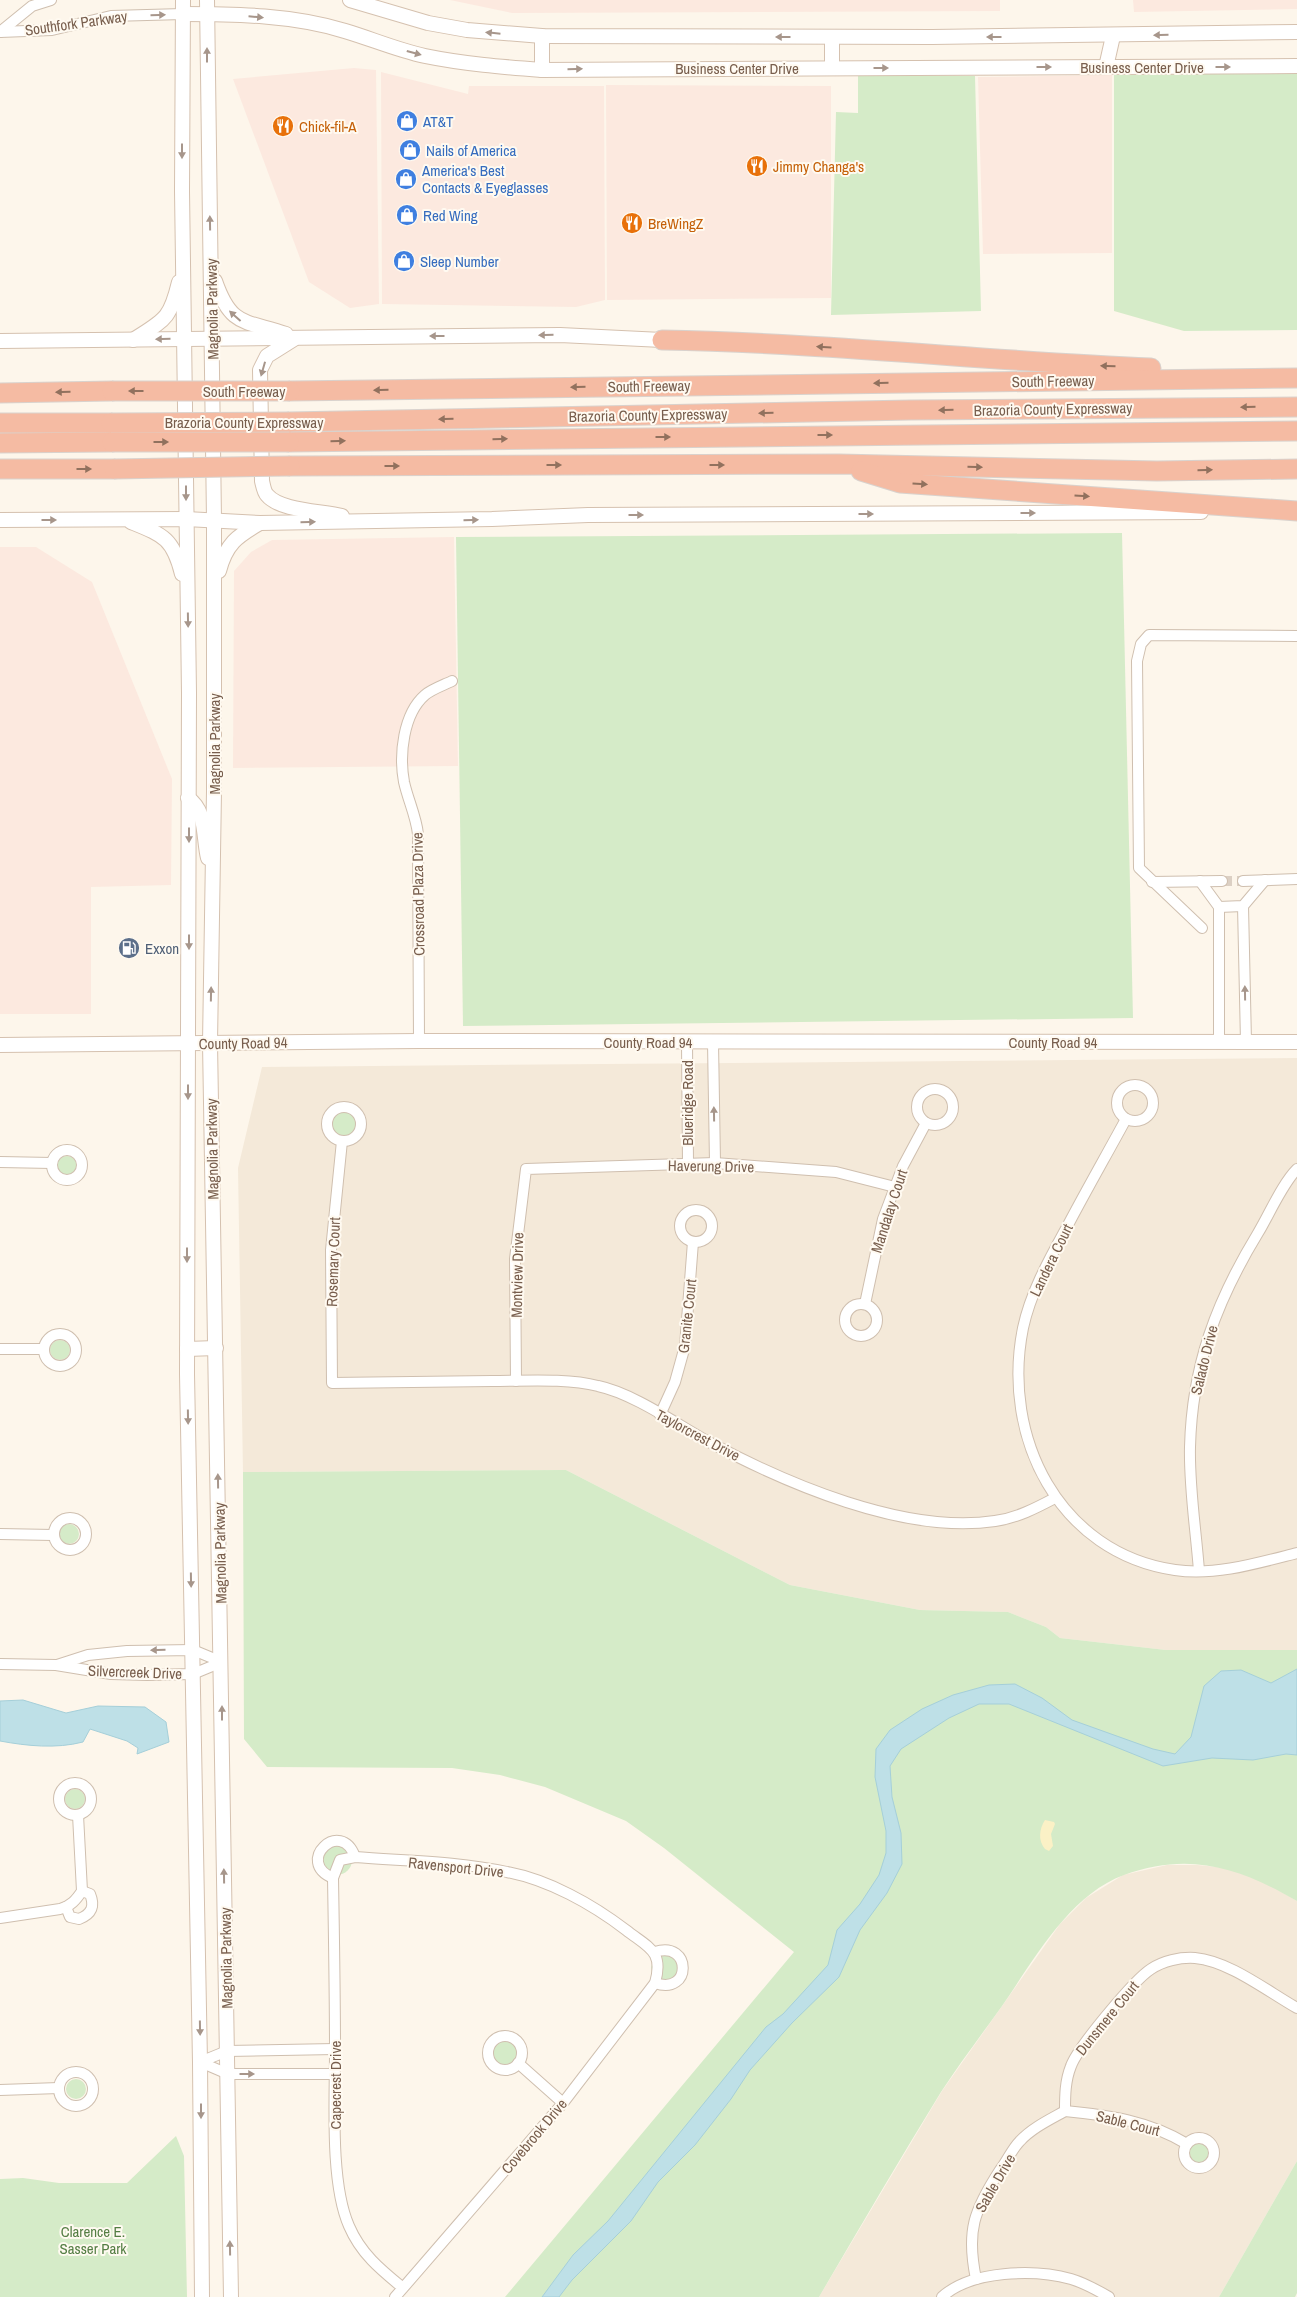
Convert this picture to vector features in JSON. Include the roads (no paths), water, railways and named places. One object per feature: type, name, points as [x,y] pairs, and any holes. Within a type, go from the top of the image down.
[{"type":"highway","points":[[662,340],[784,344],[1041,363],[1297,376]]},
{"type":"highway","name":"South Freeway","points":[[0,394],[1297,376]]},
{"type":"highway","name":"Brazoria County Expressway","points":[[0,423],[289,422],[911,410],[1297,407]]},
{"type":"highway","name":"Brazoria County Expressway","points":[[0,443],[289,442],[1297,431]]},
{"type":"highway","points":[[0,469],[839,464],[1157,471],[1297,470]]},
{"type":"highway","points":[[839,464],[900,483],[1297,511]]},
{"type":"main road","name":"Business Center Drive","points":[[350,0],[428,23],[467,30],[542,36],[832,38],[1113,36],[1297,32]]},
{"type":"main road","name":"Business Center Drive","points":[[183,7],[207,7],[301,21],[345,31],[375,43],[423,56],[464,63],[542,70],[1297,66]]},
{"type":"main road","name":"Magnolia Parkway","points":[[183,7],[188,798],[187,1349],[200,2062],[202,2297]]},
{"type":"main road","name":"Magnolia Parkway","points":[[207,7],[214,520],[213,880],[210,1043],[222,1662],[231,2297]]},
{"type":"main road","points":[[542,36],[542,70]]},
{"type":"main road","points":[[1106,67],[1113,36]]},
{"type":"main road","points":[[832,38],[832,68]]},
{"type":"main road","points":[[133,340],[164,320],[174,302],[184,262]]},
{"type":"main road","points":[[211,271],[221,300],[232,316],[242,322],[297,338]]},
{"type":"main road","points":[[0,341],[560,335],[662,340]]},
{"type":"main road","points":[[297,338],[267,356],[260,370],[262,480],[267,495],[275,502],[293,509],[320,511],[364,521]]},
{"type":"main road","points":[[0,520],[186,519],[260,523],[588,515],[1297,511]]},
{"type":"main road","points":[[123,519],[160,533],[169,541],[178,558],[187,594]]},
{"type":"main road","points":[[214,593],[223,555],[236,537],[260,523]]},
{"type":"main road","points":[[188,798],[197,804],[202,814],[204,839],[213,880]]},
{"type":"main road","name":"County Road 94","points":[[0,1045],[419,1042],[1297,1042]]},
{"type":"main road","points":[[187,1349],[216,1348]]},
{"type":"street","name":"Southfork Parkway","points":[[0,32],[32,6],[51,0]]},
{"type":"street","name":"Southfork Parkway","points":[[0,32],[52,30],[111,16],[183,7]]},
{"type":"street","points":[[1202,928],[1139,868],[1137,660],[1141,644],[1149,635],[1297,636]]},
{"type":"street","name":"Crossroad Plaza Drive","points":[[419,1042],[418,834],[414,812],[404,779],[404,733],[413,709],[425,694],[452,681]]},
{"type":"street","points":[[1246,1042],[1243,906],[1265,880]]},
{"type":"street","points":[[1243,881],[1297,880]]},
{"type":"street","points":[[1152,882],[1222,881]]},
{"type":"street","points":[[1200,882],[1219,907],[1219,1042]]},
{"type":"street","points":[[1219,907],[1243,906]]},
{"type":"street","name":"Blueridge Road","points":[[687,1042],[688,1164]]},
{"type":"street","name":"Blueridge Road","points":[[713,1042],[715,1163]]},
{"type":"street","name":"Landera Court","points":[[1126,1119],[1040,1277],[1023,1328],[1019,1366],[1022,1411],[1029,1442],[1038,1465],[1055,1498],[1072,1519],[1089,1534],[1110,1548],[1153,1566],[1199,1571],[1220,1570],[1297,1553]]},
{"type":"street","name":"Mandalay Court","points":[[865,1304],[874,1254],[895,1186],[926,1123]]},
{"type":"street","name":"Rosemary Court","points":[[332,1383],[332,1250],[342,1141]]},
{"type":"street","points":[[0,1162],[52,1163]]},
{"type":"street","name":"Haverung Drive","points":[[526,1169],[715,1163],[836,1172],[895,1186]]},
{"type":"street","name":"Montview Drive","points":[[516,1381],[516,1259],[526,1169]]},
{"type":"street","name":"Salado Drive","points":[[1199,1571],[1190,1449],[1193,1407],[1204,1350],[1224,1294],[1239,1264],[1296,1169]]},
{"type":"street","name":"Granite Court","points":[[660,1415],[675,1382],[685,1346],[693,1242]]},
{"type":"street","points":[[0,1349],[43,1349]]},
{"type":"street","name":"Taylorcrest Drive","points":[[332,1383],[516,1381],[600,1386],[619,1392],[783,1479],[859,1506],[939,1522],[972,1524],[998,1521],[1027,1512],[1055,1498]]},
{"type":"street","points":[[0,1534],[53,1535]]},
{"type":"street","name":"Silvercreek Drive","points":[[56,1665],[88,1655],[127,1651],[193,1650],[222,1662]]},
{"type":"street","name":"Silvercreek Drive","points":[[0,1664],[56,1665],[111,1674],[193,1674],[222,1662]]},
{"type":"street","points":[[0,1918],[66,1907],[77,1899],[82,1890],[78,1815]]},
{"type":"street","points":[[333,1878],[326,1875],[320,1869],[319,1853],[324,1846],[330,1842],[346,1844],[352,1850],[355,1857]]},
{"type":"street","name":"Ravensport Drive","points":[[340,1860],[355,1857],[470,1866],[526,1877],[564,1892],[593,1907],[655,1952]]},
{"type":"street","name":"Capecrest Drive","points":[[340,1860],[333,1878],[335,2134],[342,2202],[348,2224],[369,2259],[404,2288]]},
{"type":"street","points":[[66,1907],[70,1917],[80,1919],[90,1913],[93,1907],[92,1899],[90,1894],[82,1890]]},
{"type":"street","points":[[655,1952],[672,1951],[679,1956],[683,1963],[683,1972],[679,1980],[672,1985],[663,1986],[655,1983]]},
{"type":"street","name":"Covebrook Drive","points":[[396,2297],[563,2103],[655,1983],[660,1966],[655,1952]]},
{"type":"street","name":"Dunsmere Court","points":[[1065,2111],[1066,2082],[1071,2066],[1079,2051],[1138,1979],[1164,1963],[1193,1958],[1209,1960],[1223,1965],[1297,2008]]},
{"type":"street","points":[[200,2062],[227,2050],[335,2049]]},
{"type":"street","points":[[200,2062],[228,2074],[335,2074]]},
{"type":"street","points":[[518,2062],[563,2103]]},
{"type":"street","points":[[0,2090],[59,2088]]},
{"type":"street","name":"Sable Court","points":[[1065,2111],[1112,2116],[1137,2122],[1170,2133],[1187,2144]]},
{"type":"street","name":"Sable Drive","points":[[976,2279],[970,2252],[977,2211],[986,2192],[1019,2142],[1040,2126],[1065,2111]]},
{"type":"street","points":[[942,2297],[976,2279],[1029,2273],[1050,2275],[1091,2286],[1109,2297]]},
{"type":"water","points":[[1297,1669],[1297,1755],[1286,1754],[1253,1760],[1212,1758],[1163,1766],[1009,1704],[979,1704],[949,1718],[901,1749],[890,1766],[892,1797],[901,1833],[902,1864],[887,1893],[860,1930],[839,1977],[792,2023],[750,2070],[731,2099],[695,2145],[658,2182],[631,2221],[572,2280],[559,2297],[542,2297],[573,2255],[608,2221],[766,2027],[783,2014],[828,1965],[837,1930],[860,1904],[879,1875],[886,1853],[886,1831],[875,1777],[876,1749],[890,1730],[922,1709],[953,1695],[989,1685],[1015,1684],[1042,1698],[1072,1720],[1153,1749],[1175,1754],[1191,1737],[1204,1686],[1221,1671],[1241,1670],[1271,1683]]},
{"type":"water","points":[[23,1700],[66,1713],[98,1706],[145,1707],[166,1722],[169,1742],[137,1754],[138,1748],[127,1741],[90,1729],[83,1742],[62,1746],[42,1746],[0,1741],[0,1701]]},
{"type":"tunnel","points":[[1222,881],[1243,881]]},
{"type":"place","name":"AT&T","points":[[407,121]]},
{"type":"place","name":"Chick-fil-A","points":[[283,126]]},
{"type":"place","name":"Nails of America","points":[[410,150]]},
{"type":"place","name":"Jimmy Changa's","points":[[757,166]]},
{"type":"place","name":"America's Best Contacts & Eyeglasses","points":[[406,179]]},
{"type":"place","name":"Red Wing","points":[[407,215]]},
{"type":"place","name":"BreWingZ","points":[[632,223]]},
{"type":"place","name":"Sleep Number","points":[[404,261]]},
{"type":"place","name":"Exxon","points":[[129,948]]},
{"type":"park label","name":"Clarence E. Sasser Park","points":[[93,2240]]}]
